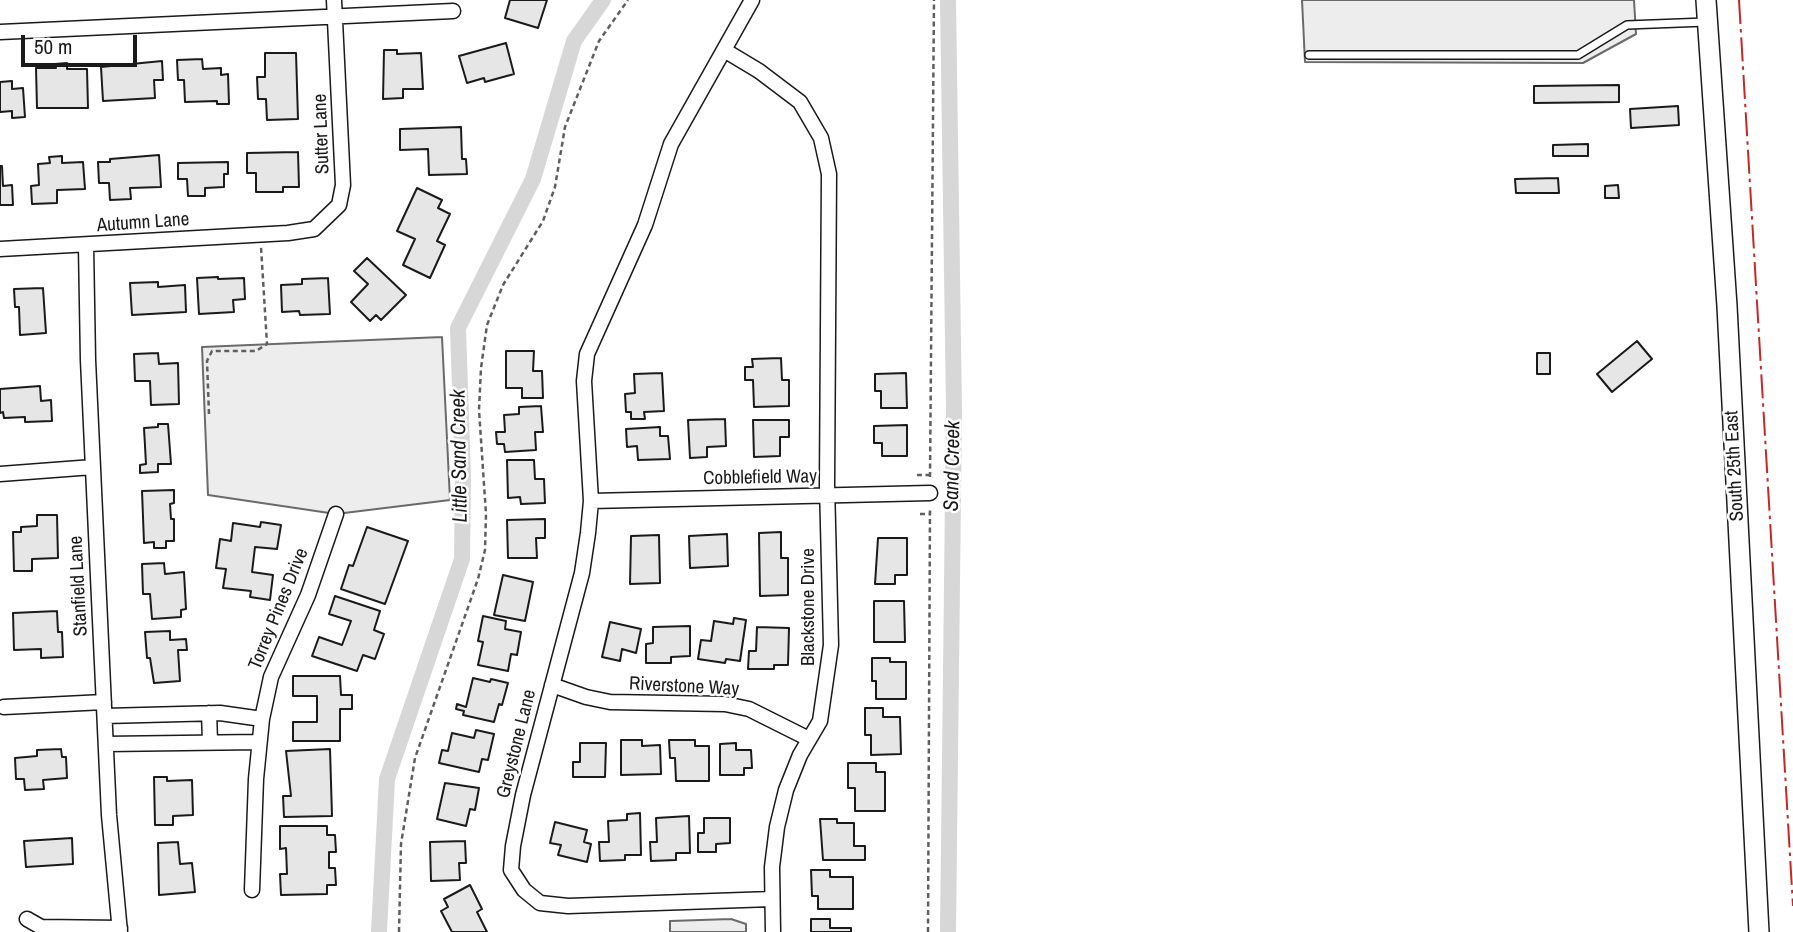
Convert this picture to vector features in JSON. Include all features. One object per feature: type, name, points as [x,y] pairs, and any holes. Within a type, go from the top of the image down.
[{"type":"main road","name":"South 25th East","points":[[1706,0],[1727,306],[1759,932]]},
{"type":"street","name":"Sutter Lane","points":[[288,233],[314,229],[325,220],[339,205],[343,185],[334,0]]},
{"type":"street","points":[[724,50],[752,0]]},
{"type":"street","points":[[0,32],[453,11]]},
{"type":"street","name":"Greystone Lane","points":[[724,50],[671,144],[645,225],[587,354],[584,381],[591,501],[582,573],[523,795],[511,870],[524,890],[540,903],[568,906],[772,899]]},
{"type":"street","name":"Blackstone Drive","points":[[724,50],[759,71],[800,102],[821,138],[829,174],[827,356],[831,645],[820,721],[800,755],[786,790],[777,827],[772,867],[773,932]]},
{"type":"street","name":"Autumn Lane","points":[[0,249],[288,233]]},
{"type":"street","name":"Stanfield Lane","points":[[27,919],[41,927],[120,930],[109,816],[86,246]]},
{"type":"street","points":[[0,474],[93,467]]},
{"type":"street","name":"Cobblefield Way","points":[[591,501],[930,493]]},
{"type":"street","name":"Torrey Pines Drive","points":[[252,890],[258,742],[271,677],[308,595],[336,514]]},
{"type":"street","name":"Riverstone Way","points":[[552,685],[610,702],[725,704],[749,709],[809,739]]},
{"type":"street","points":[[4,707],[209,713],[262,719]]},
{"type":"street","points":[[209,713],[210,741]]},
{"type":"street","points":[[106,744],[258,742]]},
{"type":"lane","points":[[1309,55],[1578,55],[1627,26],[1707,22]]},
{"type":"path","points":[[399,932],[401,844],[415,758],[478,579],[485,550],[479,410],[487,325],[503,285],[543,221],[555,187],[565,127],[589,62],[599,41],[628,0]]},
{"type":"path","points":[[928,932],[934,0]]},
{"type":"path","points":[[209,414],[207,361],[212,351],[256,351],[267,344],[260,235]]},
{"type":"path","points":[[917,475],[930,475]]},
{"type":"path","points":[[920,514],[930,514]]},
{"type":"shaded area","points":[[1302,0],[1634,0],[1636,34],[1583,63],[1305,62]]},
{"type":"shaded area","points":[[442,337],[450,500],[336,514],[208,495],[202,347]]},
{"type":"shaded area","points":[[731,919],[746,924],[746,932],[670,932],[670,921]]},
{"type":"building","points":[[510,0],[547,0],[538,28],[505,18]]},
{"type":"building","points":[[506,43],[514,74],[485,82],[484,78],[467,83],[459,56]]},
{"type":"building","points":[[384,50],[397,50],[397,54],[421,53],[423,89],[403,89],[403,98],[383,99]]},
{"type":"building","points":[[265,53],[296,53],[298,119],[267,120],[266,99],[258,99],[257,77],[265,77]]},
{"type":"building","points":[[202,59],[203,69],[221,68],[221,75],[228,74],[229,104],[217,104],[217,101],[185,102],[184,80],[178,80],[177,60]]},
{"type":"building","points":[[162,61],[163,80],[154,80],[155,98],[103,101],[101,67]]},
{"type":"building","points":[[67,63],[67,69],[87,69],[88,108],[37,108],[36,68],[56,68],[55,64]]},
{"type":"building","points":[[12,81],[12,89],[23,88],[25,117],[12,118],[12,111],[0,112],[0,82]]},
{"type":"building","points":[[1619,85],[1619,102],[1534,103],[1534,86]]},
{"type":"building","points":[[1678,106],[1679,125],[1631,128],[1630,109]]},
{"type":"building","points":[[461,127],[462,159],[466,159],[467,174],[429,175],[428,149],[400,150],[400,129]]},
{"type":"building","points":[[1588,144],[1588,156],[1553,156],[1553,145]]},
{"type":"building","points":[[298,152],[299,187],[283,187],[283,192],[256,192],[256,173],[247,173],[247,153]]},
{"type":"building","points":[[159,155],[161,187],[130,188],[131,199],[110,200],[109,183],[99,183],[98,162]]},
{"type":"building","points":[[62,156],[62,163],[83,162],[85,189],[57,190],[57,203],[32,204],[31,186],[39,185],[38,164],[50,163],[49,157]]},
{"type":"building","points":[[228,162],[224,187],[205,188],[205,196],[188,196],[187,179],[178,179],[178,163]]},
{"type":"building","points":[[0,166],[3,186],[12,185],[13,205],[0,205]]},
{"type":"building","points":[[1558,178],[1559,193],[1516,193],[1515,179]]},
{"type":"building","points":[[1618,185],[1619,198],[1605,198],[1605,186]]},
{"type":"building","points":[[417,188],[442,200],[438,208],[450,214],[437,241],[445,245],[430,278],[403,265],[415,239],[397,231]]},
{"type":"building","points":[[367,258],[406,295],[381,320],[376,315],[370,321],[351,302],[368,284],[354,271]]},
{"type":"building","points":[[197,278],[244,278],[245,299],[233,300],[234,312],[199,314]]},
{"type":"building","points":[[328,278],[330,314],[300,315],[299,311],[282,312],[281,285],[302,284],[302,279]]},
{"type":"building","points":[[158,282],[158,287],[185,285],[186,312],[132,315],[130,283]]},
{"type":"building","points":[[43,288],[46,333],[20,335],[19,307],[15,307],[14,289]]},
{"type":"building","points":[[1637,341],[1652,359],[1612,392],[1597,374]]},
{"type":"building","points":[[506,351],[534,351],[533,371],[542,371],[543,398],[522,398],[522,388],[506,388]]},
{"type":"building","points":[[158,353],[159,364],[178,363],[179,404],[151,405],[150,381],[135,381],[134,354]]},
{"type":"building","points":[[1537,353],[1550,353],[1550,374],[1537,374]]},
{"type":"building","points":[[781,358],[782,380],[789,380],[789,406],[754,407],[753,380],[745,380],[745,367],[753,367],[752,359]]},
{"type":"building","points":[[662,373],[664,411],[644,412],[645,419],[631,419],[631,412],[626,412],[625,394],[635,393],[634,374]]},
{"type":"building","points":[[906,373],[907,408],[881,408],[881,391],[875,391],[875,374]]},
{"type":"building","points":[[40,386],[41,401],[51,400],[52,421],[25,422],[25,417],[4,418],[3,412],[0,413],[0,389]]},
{"type":"building","points":[[541,406],[543,432],[535,432],[536,450],[505,452],[504,444],[497,444],[496,432],[505,432],[504,415],[519,414],[519,407]]},
{"type":"building","points":[[725,419],[726,446],[707,447],[707,457],[690,458],[688,420]]},
{"type":"building","points":[[753,420],[789,420],[789,437],[780,437],[780,456],[754,457]]},
{"type":"building","points":[[158,424],[168,424],[171,464],[158,464],[158,472],[140,473],[140,465],[146,464],[144,428],[158,427]]},
{"type":"building","points":[[907,425],[907,456],[882,456],[882,443],[874,443],[874,426]]},
{"type":"building","points":[[660,427],[660,436],[668,436],[670,459],[638,460],[637,446],[627,447],[626,429]]},
{"type":"building","points":[[507,460],[534,460],[535,479],[544,479],[545,503],[521,504],[520,497],[508,498]]},
{"type":"building","points":[[174,490],[174,503],[170,504],[171,519],[174,519],[174,541],[166,541],[166,548],[154,548],[154,542],[144,543],[142,491]]},
{"type":"building","points":[[37,515],[57,515],[58,558],[32,559],[32,571],[14,571],[13,532],[21,532],[21,527],[37,526]]},
{"type":"building","points":[[545,519],[545,538],[536,538],[537,558],[508,558],[507,520]]},
{"type":"building","points":[[261,522],[281,525],[277,549],[255,547],[252,572],[273,575],[270,600],[250,597],[251,591],[223,588],[226,569],[216,568],[220,539],[231,541],[233,523],[260,527]]},
{"type":"building","points":[[367,527],[408,541],[385,604],[341,589],[349,565],[353,566]]},
{"type":"building","points":[[781,532],[781,558],[788,558],[788,595],[760,596],[759,533]]},
{"type":"building","points":[[727,534],[728,566],[690,568],[689,536]]},
{"type":"building","points":[[659,535],[660,583],[630,584],[631,536]]},
{"type":"building","points":[[878,538],[907,538],[907,575],[895,575],[895,584],[875,584]]},
{"type":"building","points":[[164,563],[165,574],[184,572],[186,609],[181,610],[181,617],[152,619],[150,594],[143,594],[142,564]]},
{"type":"building","points":[[503,575],[533,582],[525,621],[494,615]]},
{"type":"building","points":[[335,596],[380,611],[374,630],[384,634],[375,659],[363,655],[357,671],[312,656],[319,637],[342,645],[351,621],[329,614]]},
{"type":"building","points":[[874,601],[904,601],[905,642],[874,642]]},
{"type":"building","points":[[57,611],[58,632],[62,632],[63,657],[41,658],[41,649],[14,650],[13,613]]},
{"type":"building","points":[[483,616],[506,621],[505,629],[521,632],[517,655],[511,654],[508,671],[478,665],[483,642],[478,641]]},
{"type":"building","points":[[734,618],[746,620],[740,661],[726,659],[725,663],[698,659],[701,640],[711,641],[714,621],[733,624]]},
{"type":"building","points":[[610,622],[641,629],[636,653],[622,649],[620,661],[602,657]]},
{"type":"building","points":[[690,626],[690,656],[671,657],[671,663],[646,663],[646,644],[653,643],[653,627]]},
{"type":"building","points":[[757,627],[789,628],[788,665],[774,665],[774,669],[748,669],[749,651],[756,651]]},
{"type":"building","points":[[170,631],[170,640],[186,639],[187,650],[178,650],[180,681],[154,683],[150,658],[147,658],[145,632]]},
{"type":"building","points":[[872,658],[890,658],[890,662],[906,662],[906,699],[876,699],[876,681],[872,681]]},
{"type":"building","points":[[293,676],[340,676],[341,695],[352,695],[352,709],[340,709],[340,741],[293,741],[293,722],[317,722],[317,696],[293,696]]},
{"type":"building","points":[[473,678],[508,683],[494,722],[463,715],[464,711],[456,709],[457,704],[466,707]]},
{"type":"building","points":[[865,708],[883,708],[883,717],[900,717],[901,754],[871,755],[871,735],[865,735]]},
{"type":"building","points":[[476,730],[494,734],[488,760],[482,759],[479,772],[439,763],[442,750],[448,751],[452,733],[474,738]]},
{"type":"building","points":[[621,740],[642,740],[642,746],[660,745],[661,774],[621,775]]},
{"type":"building","points":[[669,740],[695,740],[695,746],[709,746],[709,781],[676,781],[675,758],[670,758]]},
{"type":"building","points":[[580,743],[606,743],[605,777],[573,777],[573,762],[580,762]]},
{"type":"building","points":[[736,743],[736,750],[751,750],[752,768],[744,768],[744,775],[720,775],[720,744]]},
{"type":"building","points":[[61,749],[62,757],[66,757],[67,778],[43,780],[44,789],[25,790],[24,779],[16,779],[15,758],[37,756],[37,750]]},
{"type":"building","points":[[330,749],[332,816],[284,817],[283,796],[291,796],[286,751]]},
{"type":"building","points":[[848,763],[876,763],[876,772],[885,772],[885,811],[855,811],[855,788],[848,788]]},
{"type":"building","points":[[154,777],[167,777],[167,781],[192,780],[193,815],[173,816],[173,825],[155,825]]},
{"type":"building","points":[[445,783],[479,788],[475,810],[470,809],[466,826],[437,819]]},
{"type":"building","points":[[640,813],[641,855],[625,855],[625,860],[600,861],[599,842],[609,842],[608,821],[627,820],[627,814]]},
{"type":"building","points":[[689,816],[690,853],[676,853],[676,860],[651,861],[650,842],[657,842],[656,818]]},
{"type":"building","points":[[704,818],[730,818],[730,843],[716,844],[716,852],[698,852],[698,833],[704,833]]},
{"type":"building","points":[[820,819],[854,823],[854,846],[865,846],[865,860],[823,860]]},
{"type":"building","points":[[555,822],[587,830],[584,842],[591,844],[587,862],[558,855],[561,845],[550,843]]},
{"type":"building","points":[[280,826],[327,826],[327,835],[335,835],[336,852],[329,852],[329,868],[335,868],[336,885],[327,885],[327,894],[281,895],[280,874],[287,874],[286,848],[280,849]]},
{"type":"building","points":[[72,838],[73,864],[26,867],[24,841]]},
{"type":"building","points":[[465,841],[466,863],[459,863],[460,880],[431,881],[430,842]]},
{"type":"building","points":[[178,842],[180,864],[192,863],[195,892],[159,895],[158,843]]},
{"type":"building","points":[[811,870],[830,870],[830,877],[853,877],[853,909],[818,909],[818,896],[812,896]]},
{"type":"building","points":[[470,885],[482,909],[477,912],[487,932],[452,932],[441,911],[448,907],[444,899]]},
{"type":"building","points":[[811,919],[830,919],[830,928],[851,928],[851,932],[811,932]]},
{"type":"waterway","name":"Little Sand Creek","points":[[379,932],[387,779],[462,559],[463,479],[458,328],[533,179],[574,41],[603,0]]},
{"type":"waterway","name":"Sand Creek","points":[[948,0],[954,409],[948,932]]},
{"type":"power","points":[[1739,0],[1793,906]]}]
